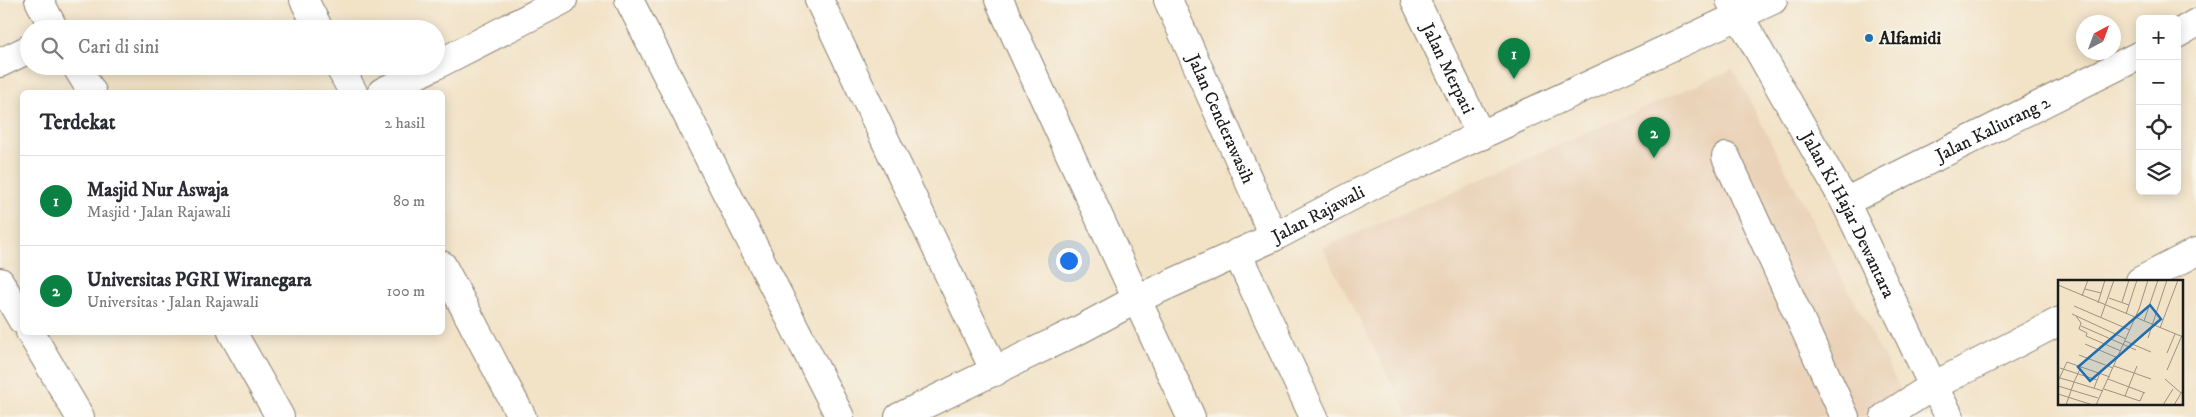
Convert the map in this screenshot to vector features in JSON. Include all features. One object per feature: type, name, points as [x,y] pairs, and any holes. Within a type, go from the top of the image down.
[{"type":"street","points":[[39,0],[49,20]]},
{"type":"street","points":[[304,0],[314,20]]},
{"type":"street","points":[[445,61],[563,0]]},
{"type":"street","points":[[629,0],[840,417]]},
{"type":"street","points":[[819,0],[995,372]]},
{"type":"street","points":[[999,0],[1191,417]]},
{"type":"street","name":"Jalan Cenderawasih","points":[[1168,0],[1274,236]]},
{"type":"street","name":"Jalan Merpati","points":[[1415,0],[1481,136]]},
{"type":"street","name":"Jalan Rajawali","points":[[899,417],[995,372],[1136,299],[1274,236],[1377,183],[1481,136],[1735,8],[1773,0]]},
{"type":"street","name":"Jalan Ki Hajar Dewantara","points":[[1735,8],[1846,202],[1933,386],[1950,417]]},
{"type":"street","points":[[2181,32],[2196,23]]},
{"type":"street","points":[[0,63],[20,53]]},
{"type":"street","name":"Jalan Kaliurang 2","points":[[1846,202],[2136,57]]},
{"type":"street","points":[[82,75],[91,90]]},
{"type":"street","points":[[344,75],[351,90]]},
{"type":"street","points":[[386,90],[417,75]]},
{"type":"street","points":[[1726,157],[1845,417]]},
{"type":"street","points":[[2142,280],[2196,252]]},
{"type":"street","points":[[1237,253],[1314,417]]},
{"type":"street","points":[[445,271],[522,417]]},
{"type":"street","points":[[0,282],[20,317]]},
{"type":"street","points":[[1885,417],[1933,386],[2058,322]]},
{"type":"street","points":[[32,335],[80,417]]},
{"type":"street","points":[[234,335],[280,417]]},
{"type":"shaded area","points":[[1733,69],[1915,417],[1409,417],[1323,248]]},
{"type":"place","name":"Alfamidi","points":[[1869,38]]},
{"type":"place","name":"Masjid Nur Aswaja","points":[[1514,79]]},
{"type":"place","name":"Universitas PGRI Wiranegara","points":[[1654,158]]}]
